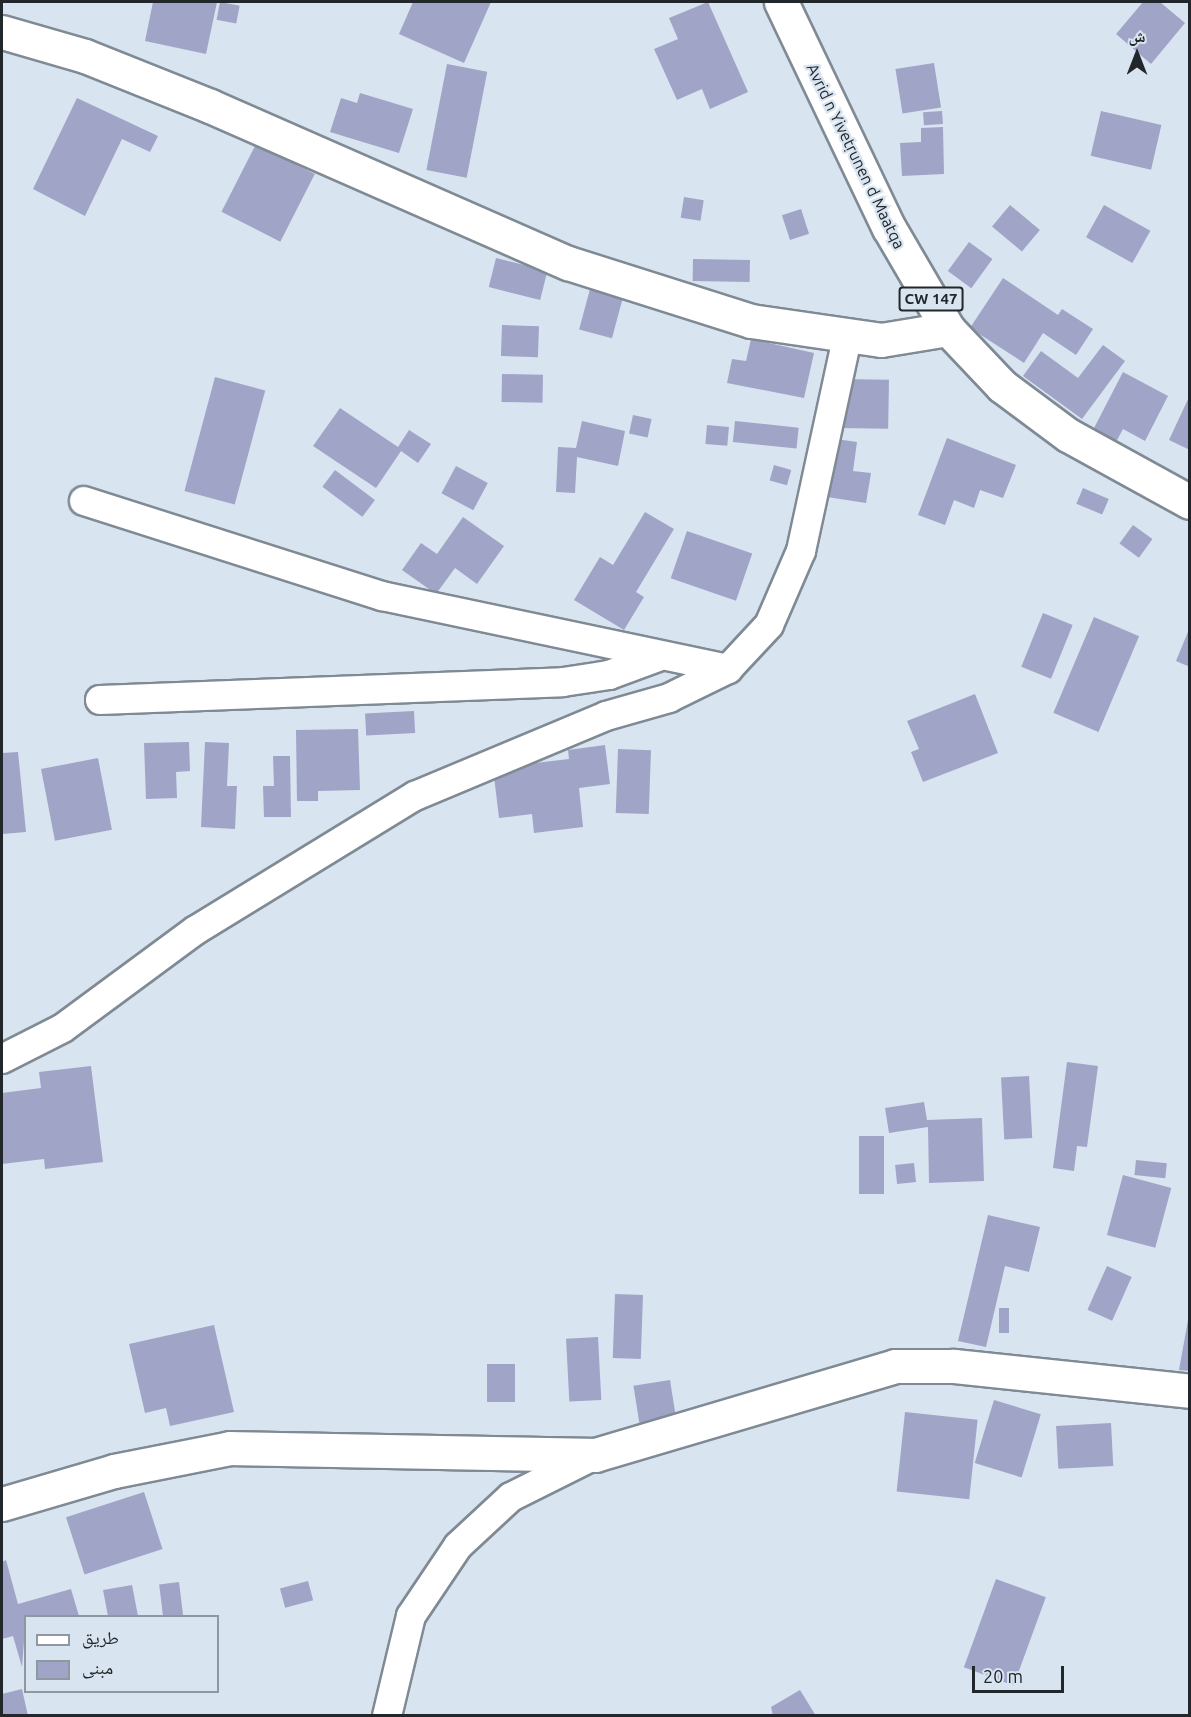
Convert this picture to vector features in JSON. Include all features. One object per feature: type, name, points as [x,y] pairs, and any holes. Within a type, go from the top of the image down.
[{"type":"street","name":"Avrid n Yivetṛunen d Maatqa","points":[[781,2],[889,228],[948,329],[1002,386],[1068,435],[1190,502]]},
{"type":"street","points":[[2,32],[85,56],[210,106],[568,262],[751,321],[847,339],[881,340],[948,329]]},
{"type":"street","points":[[2,1059],[63,1028],[196,930],[415,796],[606,716],[669,698],[728,669],[770,625],[801,551],[847,339]]},
{"type":"street","points":[[84,501],[382,596],[728,669]]},
{"type":"street","points":[[100,700],[563,682],[609,675],[659,656]]},
{"type":"street","points":[[387,1716],[411,1616],[458,1546],[511,1497],[595,1455],[895,1366],[954,1366],[1190,1391]]},
{"type":"street","points":[[2,1504],[114,1471],[230,1448],[595,1455]]},
{"type":"building","points":[[153,2],[217,2],[206,54],[145,41]]},
{"type":"building","points":[[220,2],[240,6],[236,23],[217,20]]},
{"type":"building","points":[[413,2],[491,2],[464,63],[399,34]]},
{"type":"building","points":[[708,2],[748,92],[710,109],[702,89],[677,100],[654,49],[678,39],[669,18]]},
{"type":"building","points":[[1143,2],[1160,2],[1185,23],[1151,64],[1116,34]]},
{"type":"building","points":[[934,63],[941,107],[903,114],[895,69]]},
{"type":"building","points":[[447,64],[487,72],[467,178],[426,170]]},
{"type":"building","points":[[360,93],[413,109],[399,153],[330,132],[341,98],[357,103]]},
{"type":"building","points":[[77,98],[158,136],[150,152],[122,139],[85,216],[33,189]]},
{"type":"building","points":[[942,111],[943,124],[924,125],[923,112]]},
{"type":"building","points":[[1101,111],[1161,125],[1151,170],[1091,156]]},
{"type":"building","points":[[943,127],[944,174],[902,176],[900,143],[921,142],[921,128]]},
{"type":"building","points":[[256,144],[315,174],[280,242],[221,212]]},
{"type":"building","points":[[684,197],[704,200],[700,221],[681,218]]},
{"type":"building","points":[[1010,205],[1040,230],[1022,252],[992,226]]},
{"type":"building","points":[[1104,205],[1150,231],[1132,263],[1086,237]]},
{"type":"building","points":[[801,209],[809,234],[790,240],[782,215]]},
{"type":"building","points":[[969,242],[992,259],[971,288],[948,271]]},
{"type":"building","points":[[496,258],[547,271],[540,300],[489,287]]},
{"type":"building","points":[[693,259],[750,260],[750,282],[693,281]]},
{"type":"building","points":[[1003,278],[1058,315],[1062,309],[1093,329],[1076,355],[1043,333],[1024,363],[970,328]]},
{"type":"building","points":[[590,289],[623,298],[612,338],[579,330]]},
{"type":"building","points":[[502,325],[539,326],[538,357],[501,356]]},
{"type":"building","points":[[751,339],[814,353],[804,398],[727,383],[732,359],[746,361]]},
{"type":"building","points":[[1103,345],[1125,361],[1082,419],[1023,376],[1041,351],[1078,378]]},
{"type":"building","points":[[1123,372],[1168,396],[1145,441],[1123,429],[1116,442],[1093,430]]},
{"type":"building","points":[[502,374],[543,375],[543,403],[502,402]]},
{"type":"building","points":[[215,377],[265,390],[235,504],[184,491]]},
{"type":"building","points":[[840,379],[889,380],[888,429],[839,428]]},
{"type":"building","points":[[1190,395],[1190,450],[1169,440]]},
{"type":"building","points":[[340,408],[398,447],[409,430],[431,444],[418,463],[401,451],[376,488],[313,446]]},
{"type":"building","points":[[633,415],[652,419],[648,438],[629,434]]},
{"type":"building","points":[[582,421],[625,431],[618,466],[577,457],[575,493],[556,492],[558,447],[576,448]]},
{"type":"building","points":[[735,421],[799,428],[796,449],[733,442]]},
{"type":"building","points":[[707,425],[729,427],[727,446],[705,444]]},
{"type":"building","points":[[947,438],[1016,465],[1003,498],[980,490],[974,508],[954,500],[945,525],[918,515]]},
{"type":"building","points":[[836,439],[857,442],[853,471],[871,473],[866,503],[827,497]]},
{"type":"building","points":[[774,465],[791,470],[787,485],[770,480]]},
{"type":"building","points":[[456,466],[488,483],[473,510],[441,493]]},
{"type":"building","points":[[335,470],[375,500],[362,517],[322,487]]},
{"type":"building","points":[[1083,488],[1109,499],[1102,515],[1076,504]]},
{"type":"building","points":[[645,512],[674,529],[636,592],[644,597],[624,630],[574,600],[600,557],[613,565]]},
{"type":"building","points":[[463,517],[504,546],[477,584],[455,568],[436,594],[402,570],[421,543],[437,554]]},
{"type":"building","points":[[1133,525],[1152,539],[1139,558],[1119,544]]},
{"type":"building","points":[[687,531],[752,553],[736,601],[671,578]]},
{"type":"building","points":[[1043,613],[1073,625],[1051,679],[1021,667]]},
{"type":"building","points":[[1094,617],[1139,636],[1098,732],[1053,713]]},
{"type":"building","points":[[1190,627],[1190,667],[1176,661]]},
{"type":"building","points":[[975,694],[998,753],[923,782],[911,752],[919,749],[907,721]]},
{"type":"building","points":[[414,711],[415,733],[366,736],[365,714]]},
{"type":"building","points":[[358,729],[360,790],[318,791],[318,801],[297,801],[296,730]]},
{"type":"building","points":[[189,742],[190,771],[176,772],[177,798],[146,799],[144,743]]},
{"type":"building","points":[[205,742],[229,743],[227,786],[237,786],[235,829],[201,827]]},
{"type":"building","points":[[605,745],[610,784],[579,788],[583,827],[534,833],[532,814],[499,818],[493,768],[569,759],[568,750]]},
{"type":"building","points":[[618,749],[651,750],[649,814],[616,813]]},
{"type":"building","points":[[18,752],[26,832],[2,834],[2,753]]},
{"type":"building","points":[[273,756],[290,756],[291,817],[264,817],[263,786],[274,786]]},
{"type":"building","points":[[98,758],[112,830],[55,841],[41,769]]},
{"type":"building","points":[[1067,1062],[1098,1066],[1087,1147],[1077,1146],[1074,1171],[1053,1168]]},
{"type":"building","points":[[91,1066],[103,1162],[45,1169],[44,1159],[2,1164],[2,1093],[41,1088],[39,1072]]},
{"type":"building","points":[[1029,1076],[1032,1138],[1004,1139],[1001,1077]]},
{"type":"building","points":[[924,1102],[927,1120],[982,1118],[984,1181],[929,1183],[928,1127],[889,1133],[885,1108]]},
{"type":"building","points":[[859,1136],[884,1136],[884,1194],[859,1194]]},
{"type":"building","points":[[1136,1160],[1167,1163],[1165,1178],[1134,1175]]},
{"type":"building","points":[[914,1163],[916,1182],[897,1184],[895,1165]]},
{"type":"building","points":[[1123,1175],[1171,1188],[1155,1248],[1107,1235]]},
{"type":"building","points":[[988,1215],[1040,1227],[1029,1272],[1005,1266],[986,1347],[958,1341]]},
{"type":"building","points":[[1107,1266],[1132,1277],[1112,1321],[1087,1310]]},
{"type":"building","points":[[615,1294],[643,1295],[641,1359],[613,1358]]},
{"type":"building","points":[[999,1308],[1009,1308],[1009,1333],[999,1333]]},
{"type":"building","points":[[1190,1309],[1190,1371],[1179,1370]]},
{"type":"building","points":[[214,1325],[234,1412],[170,1426],[166,1408],[145,1413],[129,1344]]},
{"type":"building","points":[[598,1337],[601,1400],[569,1402],[566,1339]]},
{"type":"building","points":[[487,1364],[515,1364],[515,1402],[487,1402]]},
{"type":"building","points":[[670,1380],[676,1420],[640,1425],[633,1386]]},
{"type":"building","points":[[994,1400],[1041,1414],[1022,1477],[975,1463]]},
{"type":"building","points":[[905,1412],[978,1420],[969,1499],[897,1492]]},
{"type":"building","points":[[1111,1423],[1113,1466],[1058,1469],[1056,1426]]},
{"type":"building","points":[[144,1492],[163,1549],[85,1574],[66,1517]]},
{"type":"building","points":[[6,1560],[18,1604],[71,1589],[79,1615],[24,1615],[22,1667],[13,1636],[2,1639],[2,1562]]},
{"type":"building","points":[[996,1579],[1046,1597],[1014,1685],[964,1667]]},
{"type":"building","points":[[308,1581],[313,1600],[285,1608],[280,1589]]},
{"type":"building","points":[[179,1582],[183,1615],[163,1615],[159,1584]]},
{"type":"building","points":[[132,1585],[138,1615],[108,1615],[103,1590]]},
{"type":"building","points":[[22,1689],[28,1716],[2,1716],[2,1694]]},
{"type":"building","points":[[800,1690],[816,1716],[773,1716],[771,1707]]}]
